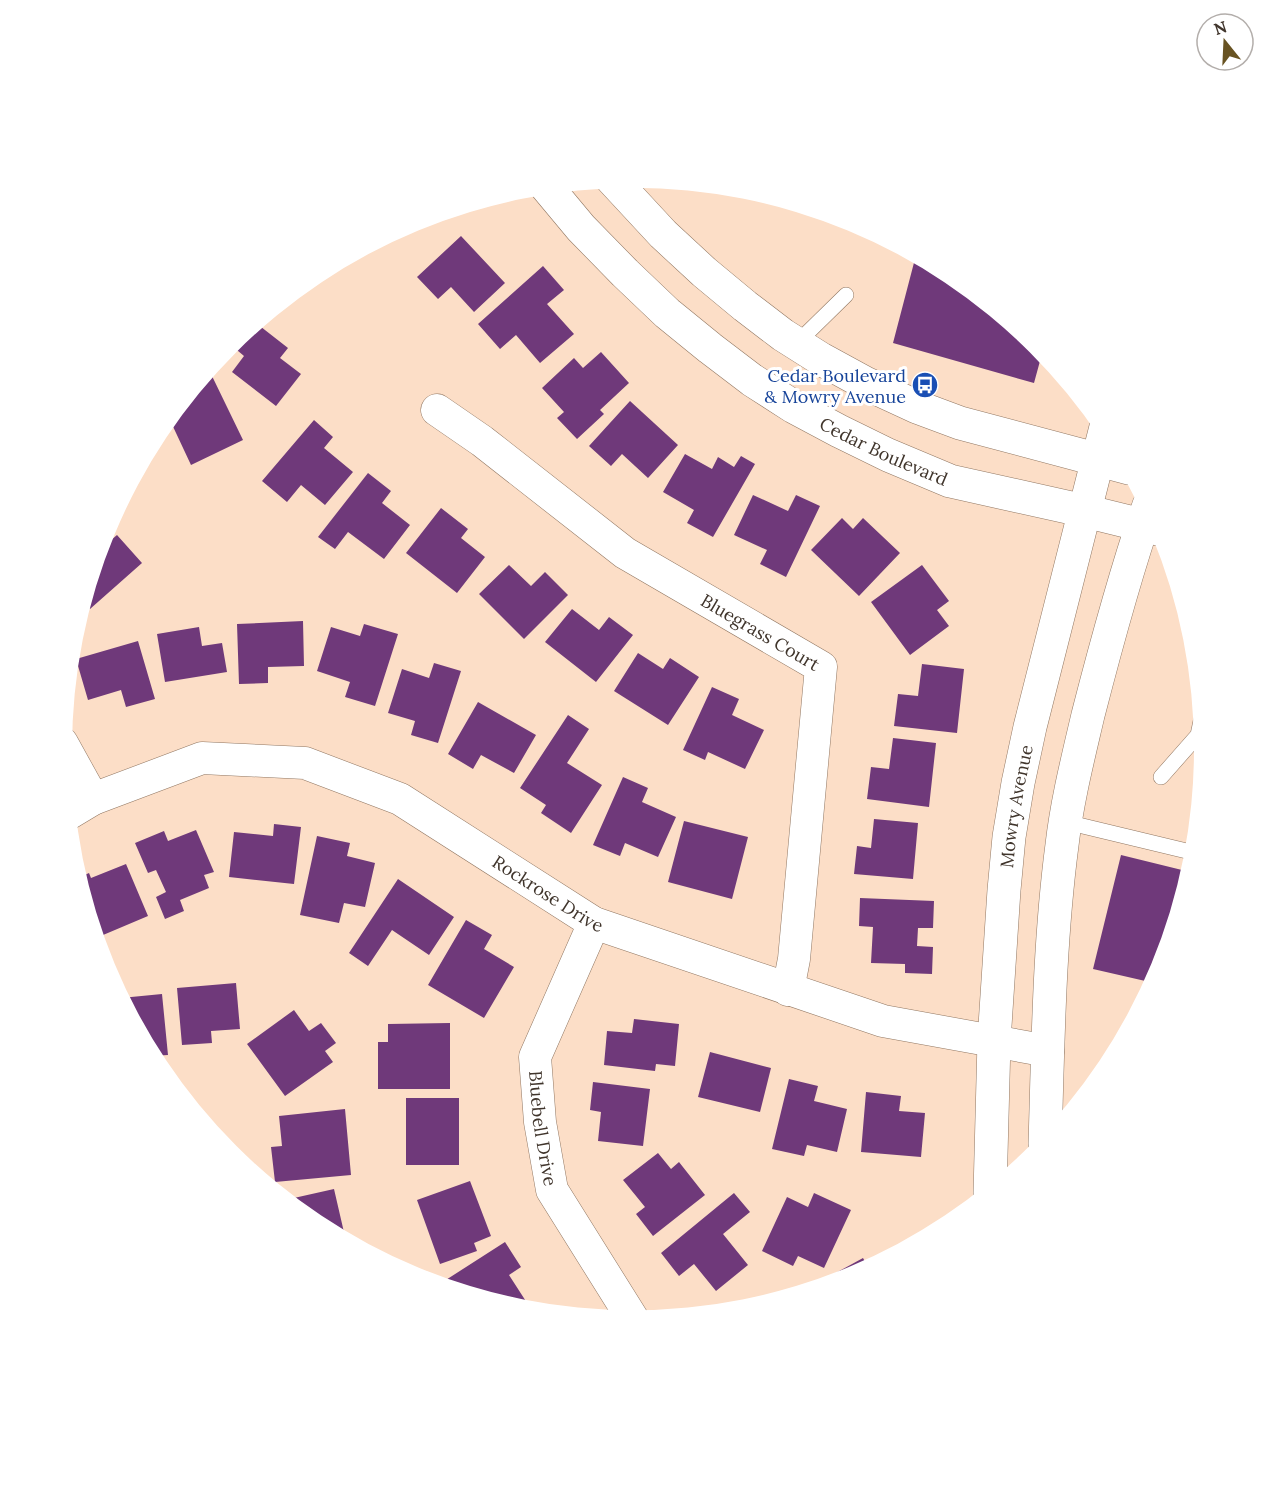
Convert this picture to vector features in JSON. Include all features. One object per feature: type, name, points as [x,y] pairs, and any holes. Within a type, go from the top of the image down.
[{"type":"main road","points":[[620,188],[663,234],[704,272],[752,312],[821,359],[910,404],[960,423],[1118,465]]},
{"type":"main road","name":"Cedar Boulevard","points":[[552,193],[581,228],[668,313],[752,381],[794,407],[849,436],[950,481],[1085,510],[1145,519]]},
{"type":"main road","name":"Mowry Avenue","points":[[990,1182],[994,1041],[1009,837],[1030,727],[1102,441]]},
{"type":"main road","points":[[1045,1130],[1056,897],[1066,822],[1099,671],[1149,527]]},
{"type":"street","name":"Bluegrass Court","points":[[436,410],[482,441],[625,553],[821,667],[794,959],[788,990]]},
{"type":"street","name":"Rockrose Drive","points":[[81,806],[202,758],[305,763],[400,799],[594,923],[883,1022],[1048,1051]]},
{"type":"street","points":[[73,779],[81,806]]},
{"type":"street","name":"Bluebell Drive","points":[[594,923],[536,1057],[540,1122],[552,1190],[627,1310]]},
{"type":"lane","points":[[797,344],[846,295]]},
{"type":"lane","points":[[1161,777],[1195,739]]},
{"type":"lane","points":[[1066,822],[1185,851]]},
{"type":"building","points":[[461,236],[505,283],[474,312],[451,287],[438,299],[417,277]]},
{"type":"building","points":[[914,263],[975,304],[1004,327],[1040,362],[1034,383],[893,343]]},
{"type":"building","points":[[543,266],[564,290],[547,304],[574,334],[540,363],[516,335],[500,349],[478,324]]},
{"type":"building","points":[[262,328],[288,348],[280,358],[301,374],[276,406],[232,372],[244,356],[238,351]]},
{"type":"building","points":[[601,352],[629,383],[600,410],[604,414],[577,439],[557,418],[564,412],[542,388],[574,358],[583,368]]},
{"type":"building","points":[[213,377],[243,440],[191,465],[174,428]]},
{"type":"building","points":[[630,401],[678,445],[648,478],[622,454],[611,466],[589,446]]},
{"type":"building","points":[[314,420],[333,437],[324,448],[353,472],[325,505],[301,485],[287,502],[262,481]]},
{"type":"building","points":[[685,454],[712,469],[718,457],[734,467],[741,456],[755,464],[713,537],[687,523],[694,510],[663,492]]},
{"type":"building","points":[[368,473],[391,491],[382,503],[410,525],[384,559],[348,532],[335,549],[318,537]]},
{"type":"building","points":[[753,495],[788,511],[796,495],[820,506],[786,577],[760,564],[767,550],[734,535]]},
{"type":"building","points":[[441,508],[468,529],[461,538],[485,557],[457,593],[406,553]]},
{"type":"building","points":[[842,518],[853,529],[863,518],[900,553],[859,596],[811,550]]},
{"type":"building","points":[[117,535],[142,563],[90,609],[102,569],[114,538]]},
{"type":"building","points":[[509,565],[531,586],[545,572],[568,595],[524,639],[479,594]]},
{"type":"building","points":[[922,565],[949,601],[937,610],[949,626],[910,655],[871,602]]},
{"type":"building","points":[[572,609],[599,630],[609,617],[633,635],[596,682],[545,642]]},
{"type":"building","points":[[303,621],[304,666],[268,667],[268,683],[239,684],[237,624]]},
{"type":"building","points":[[364,624],[398,634],[375,706],[345,697],[350,682],[317,671],[331,627],[360,636]]},
{"type":"building","points":[[199,627],[202,646],[222,643],[227,672],[165,682],[157,634]]},
{"type":"building","points":[[138,641],[155,699],[126,707],[121,690],[88,700],[78,667],[80,658]]},
{"type":"building","points":[[638,653],[663,669],[670,658],[699,677],[668,725],[614,691]]},
{"type":"building","points":[[434,663],[461,671],[438,743],[411,735],[415,721],[388,713],[402,669],[429,678]]},
{"type":"building","points":[[922,664],[964,669],[957,733],[894,726],[898,694],[918,696]]},
{"type":"building","points":[[712,687],[739,699],[732,715],[764,730],[745,769],[708,752],[705,760],[683,750]]},
{"type":"building","points":[[478,702],[536,735],[514,773],[481,755],[473,769],[448,754]]},
{"type":"building","points":[[568,715],[589,729],[567,763],[602,785],[571,833],[541,813],[546,805],[520,788]]},
{"type":"building","points":[[893,738],[936,743],[929,807],[867,799],[871,767],[889,769]]},
{"type":"building","points":[[623,777],[648,788],[642,802],[676,817],[658,857],[625,843],[620,856],[593,845]]},
{"type":"building","points":[[874,819],[918,823],[913,879],[854,874],[857,846],[871,848]]},
{"type":"building","points":[[684,821],[748,837],[732,899],[668,882]]},
{"type":"building","points":[[274,824],[301,827],[294,884],[229,877],[234,832],[273,836]]},
{"type":"building","points":[[196,830],[214,872],[204,875],[209,888],[180,900],[184,911],[165,919],[156,897],[166,892],[156,870],[148,873],[135,843],[164,831],[168,841]]},
{"type":"building","points":[[317,836],[350,843],[347,856],[375,863],[365,907],[344,903],[339,923],[300,915]]},
{"type":"building","points":[[1121,855],[1182,870],[1165,929],[1144,981],[1093,969]]},
{"type":"building","points":[[126,864],[148,916],[104,935],[86,874],[89,873],[91,878]]},
{"type":"building","points":[[398,879],[454,917],[429,955],[392,930],[368,966],[349,953]]},
{"type":"building","points":[[860,898],[934,901],[933,928],[918,928],[917,946],[933,947],[932,974],[905,973],[905,964],[871,963],[873,927],[859,926]]},
{"type":"building","points":[[466,920],[492,935],[484,949],[514,967],[484,1018],[428,985]]},
{"type":"building","points":[[236,983],[240,1029],[211,1031],[212,1043],[182,1045],[177,988]]},
{"type":"building","points":[[162,994],[168,1055],[163,1055],[130,997]]},
{"type":"building","points":[[294,1010],[309,1031],[321,1023],[336,1043],[325,1051],[333,1062],[285,1096],[247,1044]]},
{"type":"building","points":[[634,1019],[679,1024],[675,1066],[656,1064],[655,1071],[604,1065],[607,1031],[632,1033]]},
{"type":"building","points":[[450,1023],[450,1089],[378,1089],[378,1042],[388,1042],[388,1024]]},
{"type":"building","points":[[710,1052],[771,1068],[760,1112],[698,1097]]},
{"type":"building","points":[[789,1079],[818,1086],[814,1101],[847,1109],[837,1152],[807,1145],[804,1156],[772,1149]]},
{"type":"building","points":[[593,1082],[650,1089],[643,1146],[598,1141],[601,1112],[590,1110]]},
{"type":"building","points":[[866,1092],[901,1096],[899,1111],[925,1113],[921,1157],[861,1152]]},
{"type":"building","points":[[406,1098],[459,1098],[459,1165],[406,1165]]},
{"type":"building","points":[[345,1109],[351,1175],[275,1180],[271,1147],[282,1146],[279,1116]]},
{"type":"building","points":[[658,1153],[671,1169],[679,1162],[705,1195],[653,1236],[636,1214],[645,1207],[623,1180]]},
{"type":"building","points":[[470,1181],[491,1236],[474,1243],[477,1251],[440,1264],[417,1200]]},
{"type":"building","points":[[334,1189],[343,1229],[322,1216],[297,1197]]},
{"type":"building","points":[[734,1193],[750,1212],[723,1234],[748,1265],[716,1291],[694,1264],[679,1276],[661,1253]]},
{"type":"building","points":[[814,1193],[851,1210],[824,1268],[798,1256],[793,1266],[762,1251],[787,1197],[808,1207]]},
{"type":"building","points":[[505,1242],[521,1267],[509,1275],[525,1300],[488,1291],[448,1279]]},
{"type":"building","points":[[863,1258],[864,1261],[848,1268],[837,1272]]},
{"type":"place","name":"Cedar Boulevard & Mowry Avenue","points":[[925,385]]}]
